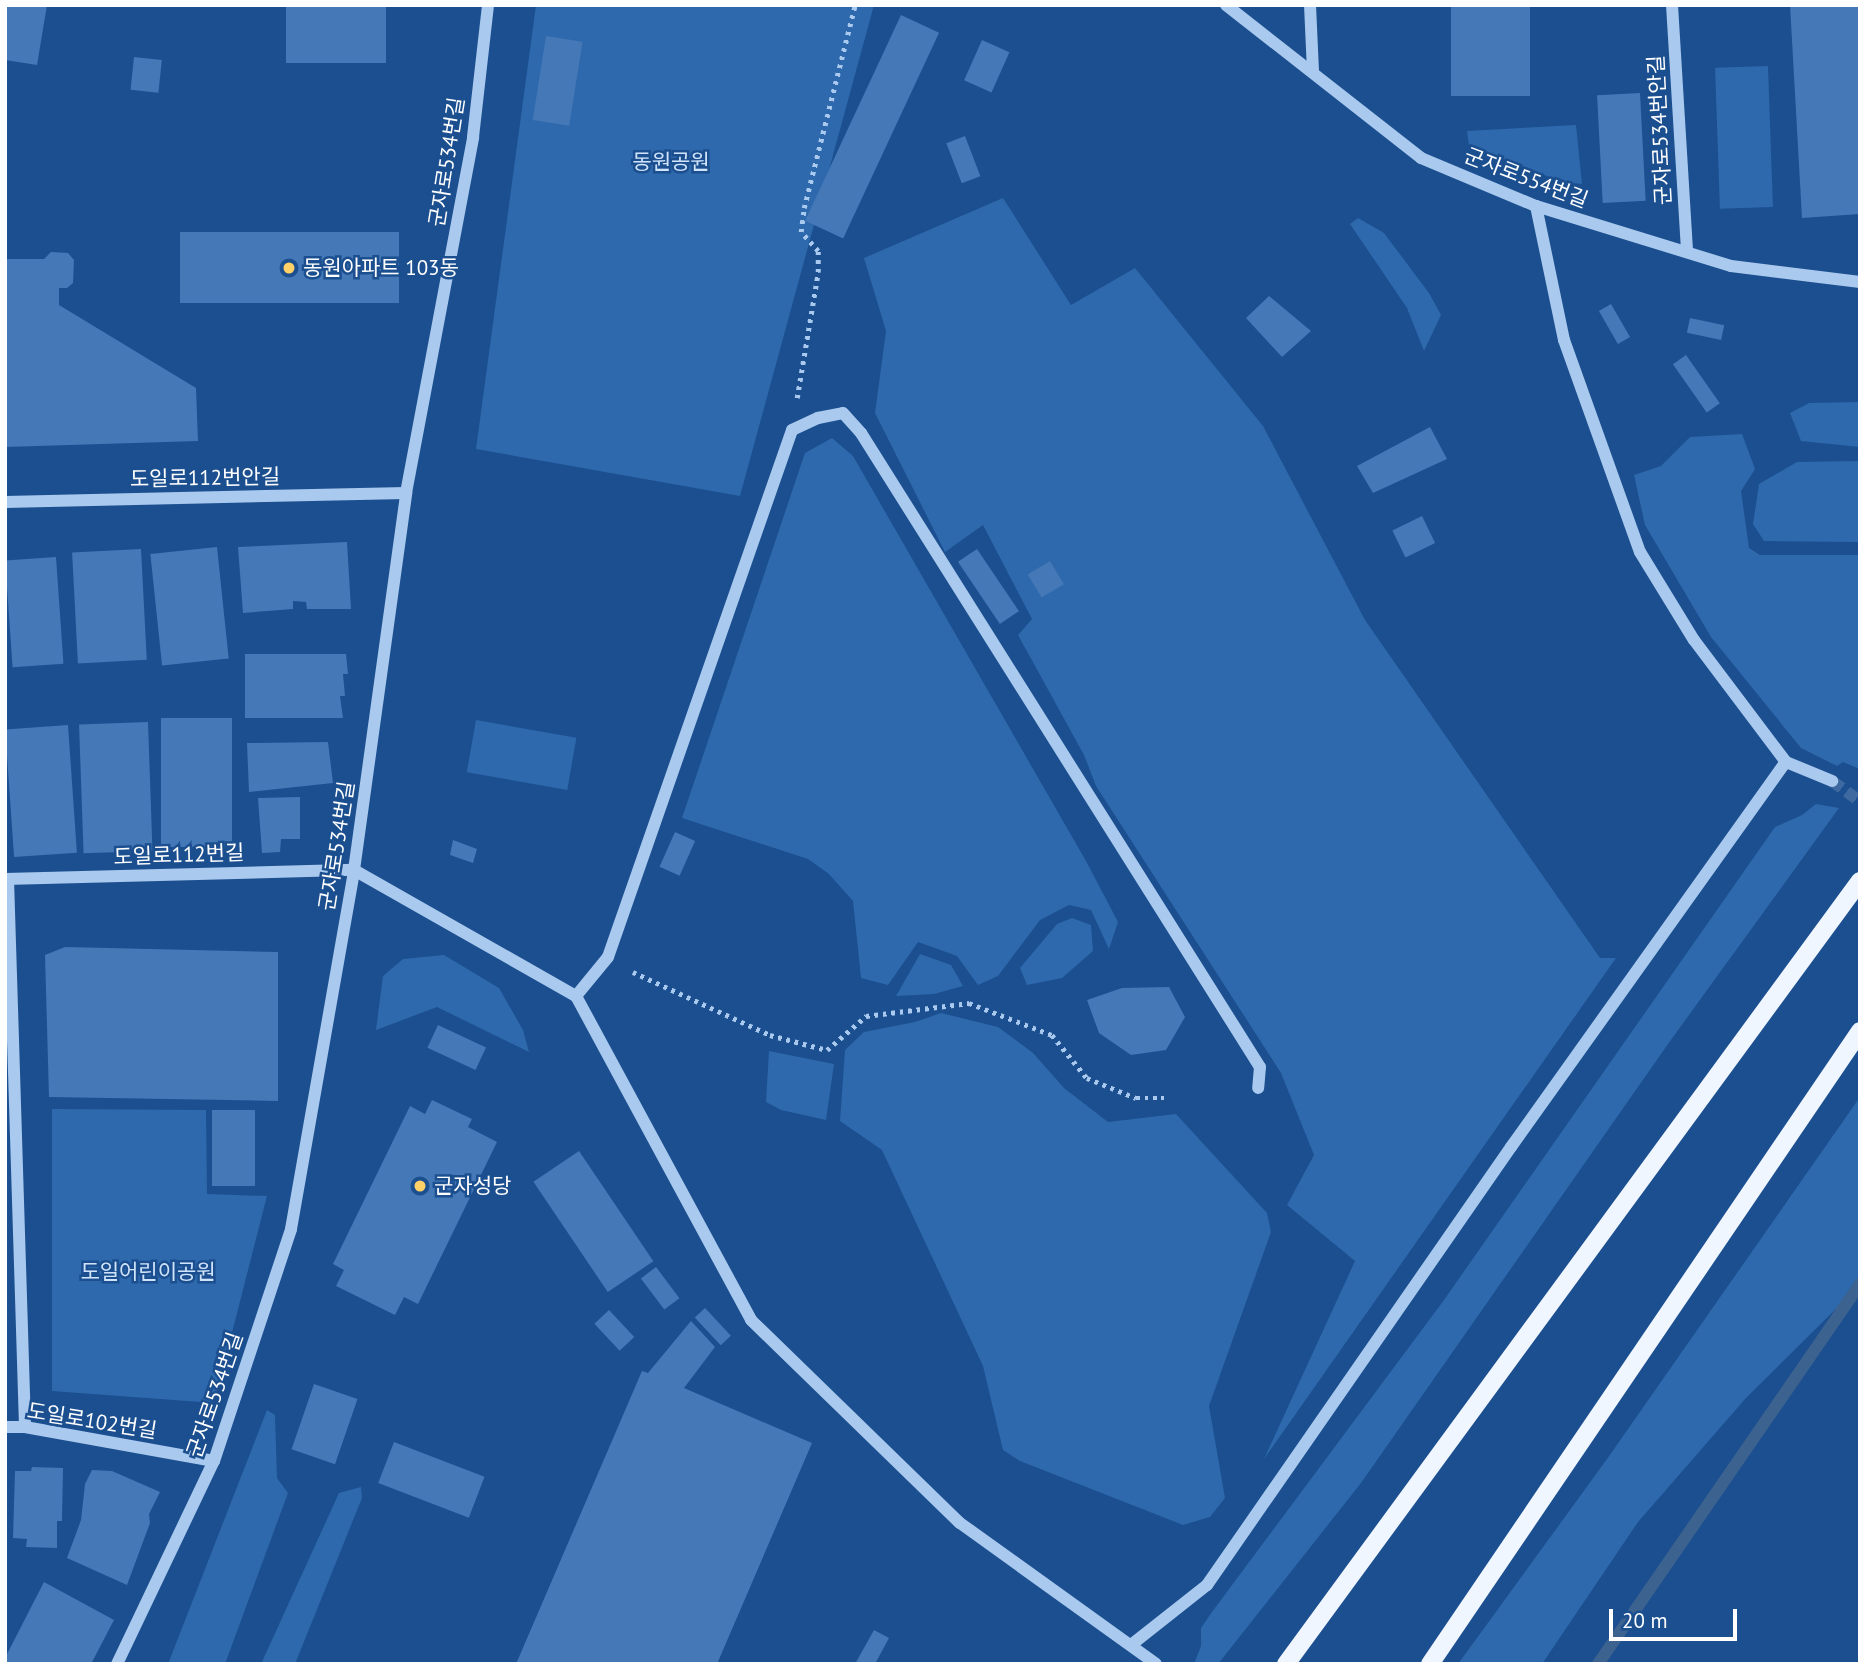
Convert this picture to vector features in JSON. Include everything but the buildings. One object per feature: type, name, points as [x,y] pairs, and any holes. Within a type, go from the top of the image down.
[{"type":"main road","points":[[1286,1664],[1860,881]]},
{"type":"main road","points":[[1430,1664],[1860,1031]]},
{"type":"street","name":"군자로534번길","points":[[117,1664],[214,1461],[290,1229],[355,870],[406,494],[473,137],[488,5]]},
{"type":"street","name":"군자로554번길","points":[[1226,5],[1421,158],[1536,206],[1731,266],[1860,282]]},
{"type":"street","points":[[1310,5],[1312,71]]},
{"type":"street","name":"군자로534번안길","points":[[1672,5],[1687,252]]},
{"type":"street","points":[[1536,206],[1564,340],[1640,552],[1694,639],[1786,762],[1832,781]]},
{"type":"street","points":[[576,996],[608,957],[792,430],[818,418],[843,413],[861,433],[1261,1067],[1258,1088]]},
{"type":"street","name":"도일로112번안길","points":[[5,502],[406,494]]},
{"type":"street","points":[[1131,1645],[1207,1585],[1511,1147],[1786,762]]},
{"type":"street","points":[[355,870],[576,996],[751,1320],[960,1523],[1156,1664]]},
{"type":"street","name":"도일로112번길","points":[[7,879],[355,870]]},
{"type":"street","points":[[7,879],[25,1427]]},
{"type":"street","name":"도일로102번길","points":[[5,1427],[25,1427],[214,1461]]},
{"type":"path","points":[[792,430],[818,272],[818,251],[801,232],[804,208],[855,5]]},
{"type":"path","points":[[597,971],[632,971],[769,1035],[827,1050],[866,1016],[970,1003],[1052,1035],[1087,1078],[1136,1098],[1164,1098]]},
{"type":"green space","name":"동원공원","points":[[536,5],[874,5],[740,496],[476,449]]},
{"type":"green space","points":[[1768,66],[1773,207],[1720,209],[1715,68]]},
{"type":"green space","points":[[1576,125],[1582,184],[1562,182],[1469,145],[1467,131]]},
{"type":"green space","points":[[1003,198],[1071,305],[1135,268],[1263,426],[1365,620],[1600,958],[1616,958],[1264,1459],[1355,1261],[1287,1205],[1314,1155],[1281,1073],[1096,786],[1084,755],[1018,635],[1032,619],[983,525],[945,552],[875,413],[886,331],[864,258]]},
{"type":"green space","points":[[1358,218],[1384,233],[1429,293],[1441,315],[1424,351],[1407,308],[1350,224]]},
{"type":"green space","points":[[1860,402],[1860,447],[1801,441],[1790,413],[1809,403]]},
{"type":"green space","points":[[1742,434],[1755,469],[1741,491],[1749,548],[1760,555],[1860,555],[1860,769],[1843,762],[1837,766],[1801,748],[1711,637],[1645,525],[1634,475],[1661,466],[1690,437]]},
{"type":"green space","points":[[832,438],[853,456],[1086,861],[1118,922],[1109,949],[1091,910],[1069,905],[1040,920],[998,976],[978,985],[957,956],[918,942],[888,985],[861,978],[853,901],[829,874],[808,859],[682,818],[805,453]]},
{"type":"green space","points":[[1860,461],[1860,542],[1764,541],[1753,524],[1759,484],[1797,462]]},
{"type":"green space","points":[[476,720],[576,738],[567,790],[467,772]]},
{"type":"green space","points":[[1816,804],[1839,808],[1668,1044],[1361,1483],[1218,1664],[1194,1664],[1201,1646],[1201,1628],[1212,1612],[1444,1300],[1775,827],[1802,815]]},
{"type":"green space","points":[[1072,918],[1091,925],[1093,951],[1062,978],[1027,985],[1020,968],[1057,924]]},
{"type":"green space","points":[[920,954],[951,965],[963,986],[934,994],[896,996]]},
{"type":"green space","points":[[444,955],[499,988],[523,1030],[529,1052],[437,1007],[376,1030],[383,976],[403,959]]},
{"type":"green space","points":[[941,1013],[998,1027],[1033,1053],[1064,1088],[1108,1122],[1176,1114],[1267,1213],[1271,1232],[1209,1406],[1225,1498],[1210,1517],[1183,1525],[1020,1461],[1003,1450],[983,1366],[882,1150],[840,1121],[845,1050],[864,1032],[915,1022]]},
{"type":"green space","points":[[769,1051],[834,1064],[826,1120],[781,1110],[766,1102]]},
{"type":"green space","points":[[1860,1097],[1860,1285],[1746,1398],[1638,1522],[1542,1664],[1458,1664],[1607,1459]]},
{"type":"green space","name":"도일어린이공원","points":[[52,1109],[206,1110],[207,1194],[267,1196],[214,1403],[52,1391]]},
{"type":"green space","points":[[267,1410],[275,1415],[277,1478],[288,1493],[225,1664],[168,1664]]},
{"type":"green space","points":[[361,1487],[362,1498],[295,1664],[261,1664],[339,1493]]},
{"type":"waterway","points":[[1598,1664],[1860,1284]]},
{"type":"tunnel","points":[[1832,781],[1860,801]]},
{"type":"place","name":"동원아파트 103동","points":[[289,268]]},
{"type":"place","name":"군자성당","points":[[420,1186]]}]
